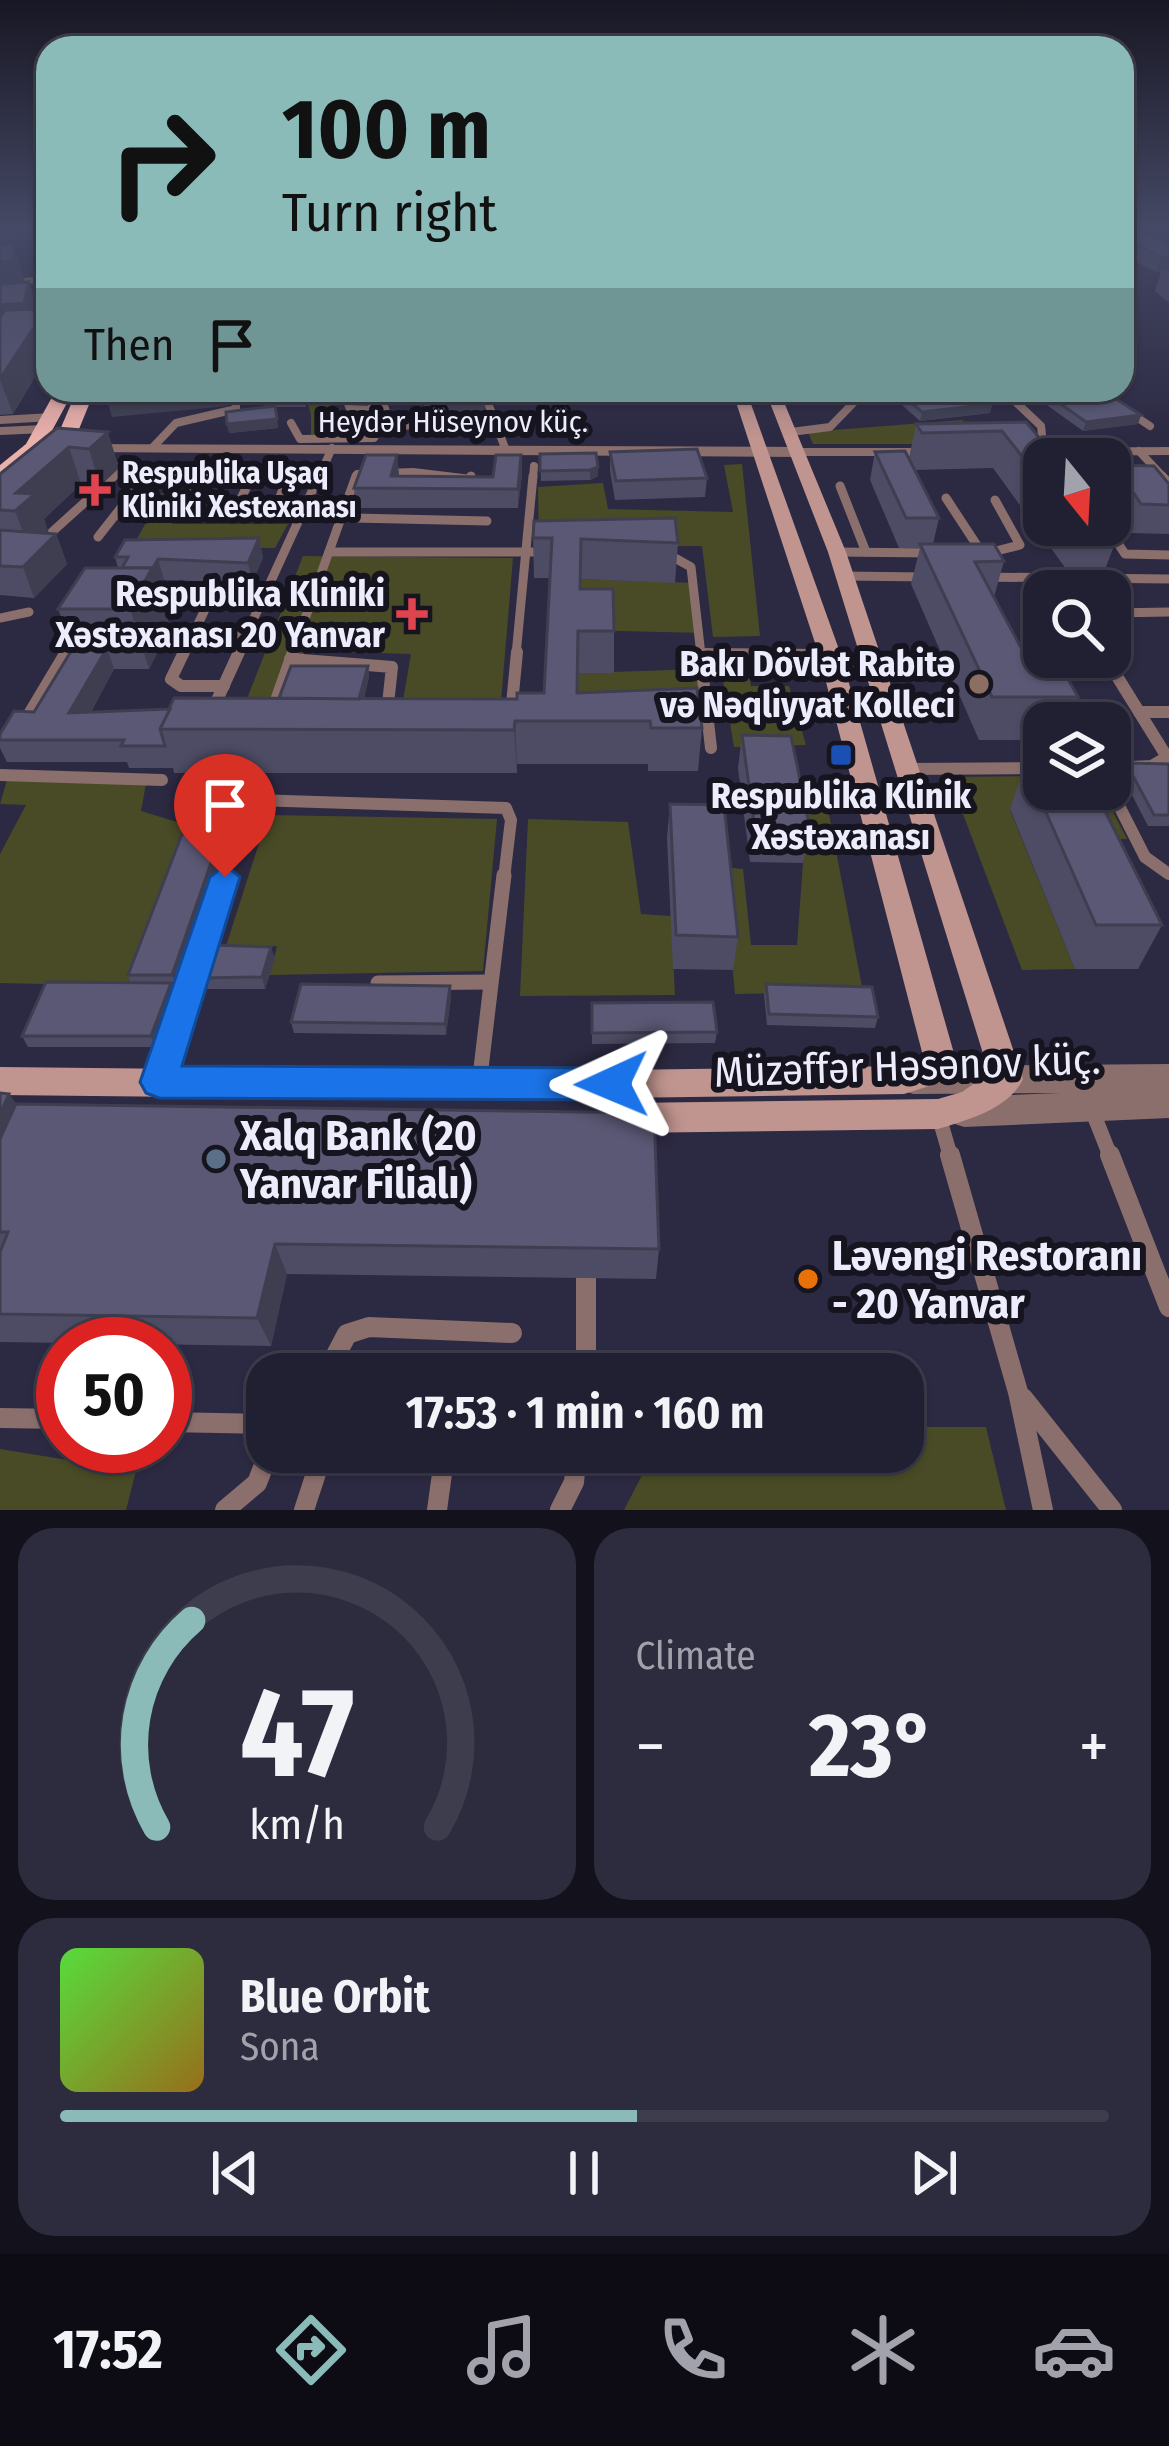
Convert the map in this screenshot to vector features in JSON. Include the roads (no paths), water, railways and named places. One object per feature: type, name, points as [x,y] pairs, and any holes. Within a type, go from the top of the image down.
[{"type":"main road","points":[[0,476],[47,446],[60,402]]},
{"type":"main road","points":[[0,501],[78,402]]},
{"type":"main road","points":[[745,402],[980,1084]]},
{"type":"main road","points":[[777,402],[837,552],[904,769],[980,1084]]},
{"type":"main road","name":"Müzəffər Həsənov küç.","points":[[0,1082],[478,1086],[904,1080]]},
{"type":"main road","name":"Müzəffər Həsənov küç.","points":[[47,1115],[590,1118],[938,1114]]},
{"type":"street","name":"Heydər Hüseynov küç.","points":[[47,446],[764,452],[795,442]]},
{"type":"street","name":"Müzəffər Həsənov küç.","points":[[904,1080],[980,1084],[1169,1078]]},
{"type":"street","name":"Müzəffər Həsənov küç.","points":[[938,1114],[980,1084],[1090,1103],[1169,1103]]},
{"type":"lane","points":[[153,447],[176,423],[236,409],[236,402]]},
{"type":"lane","points":[[345,402],[346,407],[373,410]]},
{"type":"lane","points":[[291,422],[300,439],[367,439],[378,435],[371,402]]},
{"type":"lane","points":[[383,402],[389,421],[401,426],[496,420]]},
{"type":"lane","points":[[488,402],[506,448]]},
{"type":"lane","points":[[795,442],[830,427],[854,402]]},
{"type":"lane","points":[[1016,402],[1041,425],[1042,438]]},
{"type":"lane","points":[[1114,402],[1150,426]]},
{"type":"lane","points":[[0,420],[47,446]]},
{"type":"lane","points":[[0,431],[47,446]]},
{"type":"lane","points":[[795,442],[928,452]]},
{"type":"lane","points":[[210,716],[332,448]]},
{"type":"lane","points":[[1131,452],[1169,452]]},
{"type":"lane","points":[[1139,452],[1168,485]]},
{"type":"lane","points":[[87,463],[150,471],[98,537]]},
{"type":"lane","points":[[52,532],[126,465]]},
{"type":"lane","points":[[512,704],[534,466]]},
{"type":"lane","points":[[272,518],[292,474],[262,470],[252,476],[199,480],[178,514],[204,516],[299,519],[341,520],[488,521]]},
{"type":"lane","points":[[269,722],[362,472],[413,481],[473,479],[467,488],[439,488]]},
{"type":"lane","points":[[204,516],[229,476]]},
{"type":"lane","points":[[232,517],[252,476]]},
{"type":"lane","points":[[840,486],[866,552]]},
{"type":"lane","points":[[946,498],[982,553]]},
{"type":"lane","points":[[958,553],[1007,553],[1020,545],[995,500]]},
{"type":"lane","points":[[1120,546],[1125,554],[1169,555]]},
{"type":"lane","points":[[658,551],[676,554],[691,567],[711,748]]},
{"type":"lane","points":[[329,552],[570,552]]},
{"type":"lane","points":[[837,552],[935,553]]},
{"type":"lane","points":[[844,576],[937,577]]},
{"type":"lane","points":[[960,577],[1169,578]]},
{"type":"lane","points":[[224,686],[181,686],[171,679],[214,591],[268,590]]},
{"type":"lane","points":[[0,618],[29,612]]},
{"type":"lane","points":[[1131,614],[1169,613]]},
{"type":"lane","points":[[19,730],[85,619]]},
{"type":"lane","points":[[192,635],[248,634]]},
{"type":"lane","points":[[699,654],[830,655]]},
{"type":"lane","points":[[290,659],[392,667],[386,727]]},
{"type":"lane","points":[[1118,678],[1165,763],[1131,766]]},
{"type":"lane","points":[[1139,712],[1169,712]]},
{"type":"lane","points":[[904,769],[1023,768]]},
{"type":"lane","points":[[0,775],[163,779]]},
{"type":"lane","points":[[225,799],[506,808],[511,820],[478,1086]]},
{"type":"lane","points":[[1121,810],[1145,857],[1169,874]]},
{"type":"lane","points":[[159,1082],[225,877]]},
{"type":"lane","points":[[378,983],[490,982]]},
{"type":"lane","points":[[1090,1103],[1169,1306]]},
{"type":"lane","points":[[938,1114],[1018,1392],[1043,1510]]},
{"type":"lane","points":[[586,1279],[586,1353]]},
{"type":"lane","points":[[337,1353],[347,1334],[369,1327],[512,1333]]},
{"type":"lane","points":[[1018,1392],[1112,1510]]},
{"type":"lane","points":[[0,1418],[36,1419]]},
{"type":"lane","points":[[192,1423],[246,1424]]},
{"type":"lane","points":[[225,1510],[256,1484],[260,1473]]},
{"type":"lane","points":[[304,1510],[316,1473]]},
{"type":"lane","points":[[436,1510],[442,1473]]},
{"type":"lane","points":[[560,1510],[575,1473]]},
{"type":"place","name":"Respublika Uşaq Kliniki Xestexanası","points":[[95,490]]},
{"type":"place","name":"Respublika Kliniki Xəstəxanası 20 Yanvar","points":[[412,614]]},
{"type":"place","name":"Bakı Dövlət Rabitə və Nəqliyyat Kolleci","points":[[979,684]]},
{"type":"place","name":"Respublika Klinik Xəstəxanası","points":[[841,755]]},
{"type":"place","name":"Xalq Bank (20 Yanvar Filialı)","points":[[216,1159]]},
{"type":"place","name":"Ləvəngi Restoranı - 20 Yanvar","points":[[808,1279]]}]
